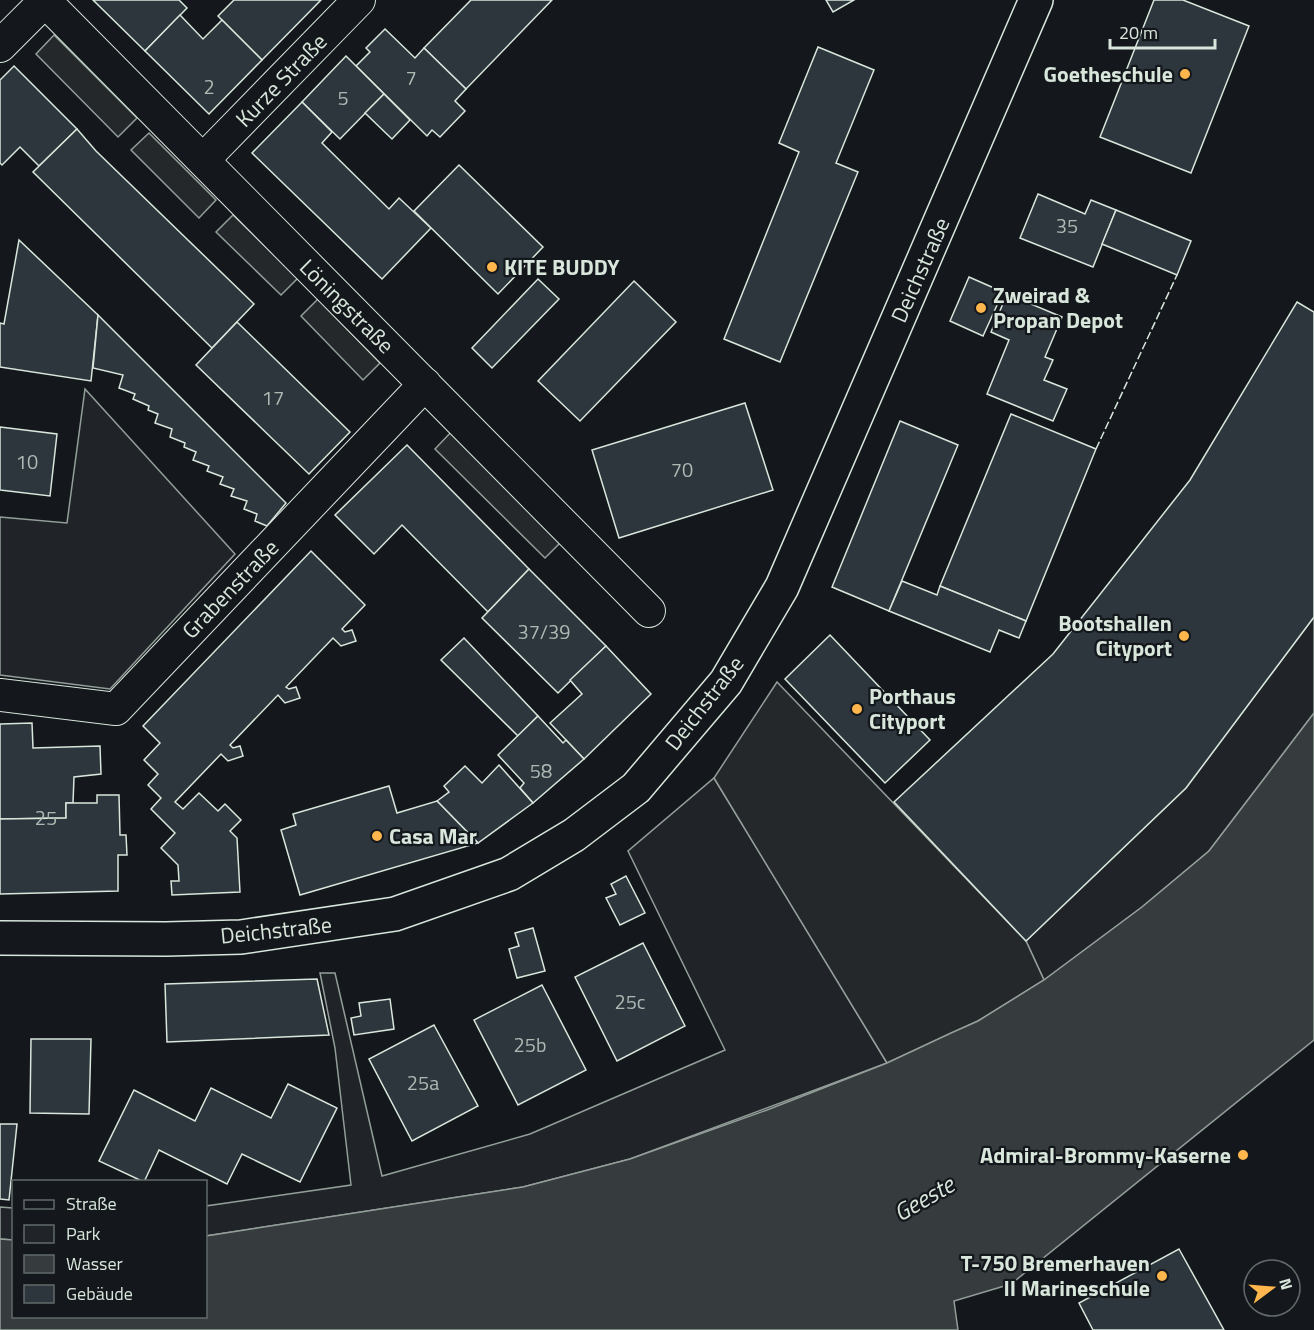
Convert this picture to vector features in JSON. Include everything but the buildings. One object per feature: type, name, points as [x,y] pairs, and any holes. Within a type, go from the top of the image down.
[{"type":"main road","name":"Deichstraße","points":[[0,938],[241,937],[395,914],[509,874],[574,835],[636,788],[726,682],[782,588],[1036,0]]},
{"type":"street","name":"Kurze Straße","points":[[203,160],[359,0]]},
{"type":"street","name":"Löningstraße","points":[[45,1],[649,611]]},
{"type":"street","points":[[0,46],[45,1]]},
{"type":"street","name":"Grabenstraße","points":[[0,695],[116,709],[424,384]]},
{"type":"green space","points":[[85,389],[235,554],[110,689],[0,675],[0,517],[67,523]]},
{"type":"green space","points":[[1314,617],[1314,713],[1209,851],[1142,907],[1044,980],[1026,941],[1186,788]]},
{"type":"green space","points":[[714,778],[887,1063],[630,1159],[523,1187],[207,1236],[207,1206],[351,1185],[335,1048],[320,973],[335,973],[382,1176],[530,1134],[725,1050],[628,851]]},
{"type":"green space","points":[[0,1207],[12,1208],[12,1240],[0,1239]]},
{"type":"shaded area","points":[[54,35],[137,118],[118,137],[36,54]]},
{"type":"shaded area","points":[[149,133],[216,200],[199,218],[131,150]]},
{"type":"shaded area","points":[[233,215],[298,278],[281,295],[216,232]]},
{"type":"shaded area","points":[[318,299],[380,363],[363,380],[301,316]]},
{"type":"shaded area","points":[[453,430],[564,539],[545,558],[435,449]]},
{"type":"shaded area","points":[[777,682],[1026,941],[1044,980],[978,1021],[887,1063],[714,778]]},
{"type":"water","name":"Geeste","points":[[1314,713],[1314,1040],[1011,1284],[954,1301],[958,1330],[0,1330],[0,1239],[12,1240],[12,1318],[207,1318],[207,1236],[523,1187],[630,1159],[767,1110],[887,1063],[978,1021],[1044,980],[1142,907],[1209,851]]},
{"type":"fence","points":[[1096,449],[1177,275]]},
{"type":"place","name":"Goetheschule","points":[[1185,74]]},
{"type":"place","name":"KITE BUDDY","points":[[492,267]]},
{"type":"place","name":"Zweirad & Propan Depot","points":[[981,308]]},
{"type":"place","name":"Bootshallen Cityport","points":[[1184,636]]},
{"type":"place","name":"Porthaus Cityport","points":[[857,709]]},
{"type":"place","name":"Casa Mar","points":[[377,836]]},
{"type":"place","name":"Admiral-Brommy-Kaserne","points":[[1243,1155]]},
{"type":"place","name":"T-750 Bremerhaven II Marineschule","points":[[1162,1276]]}]
